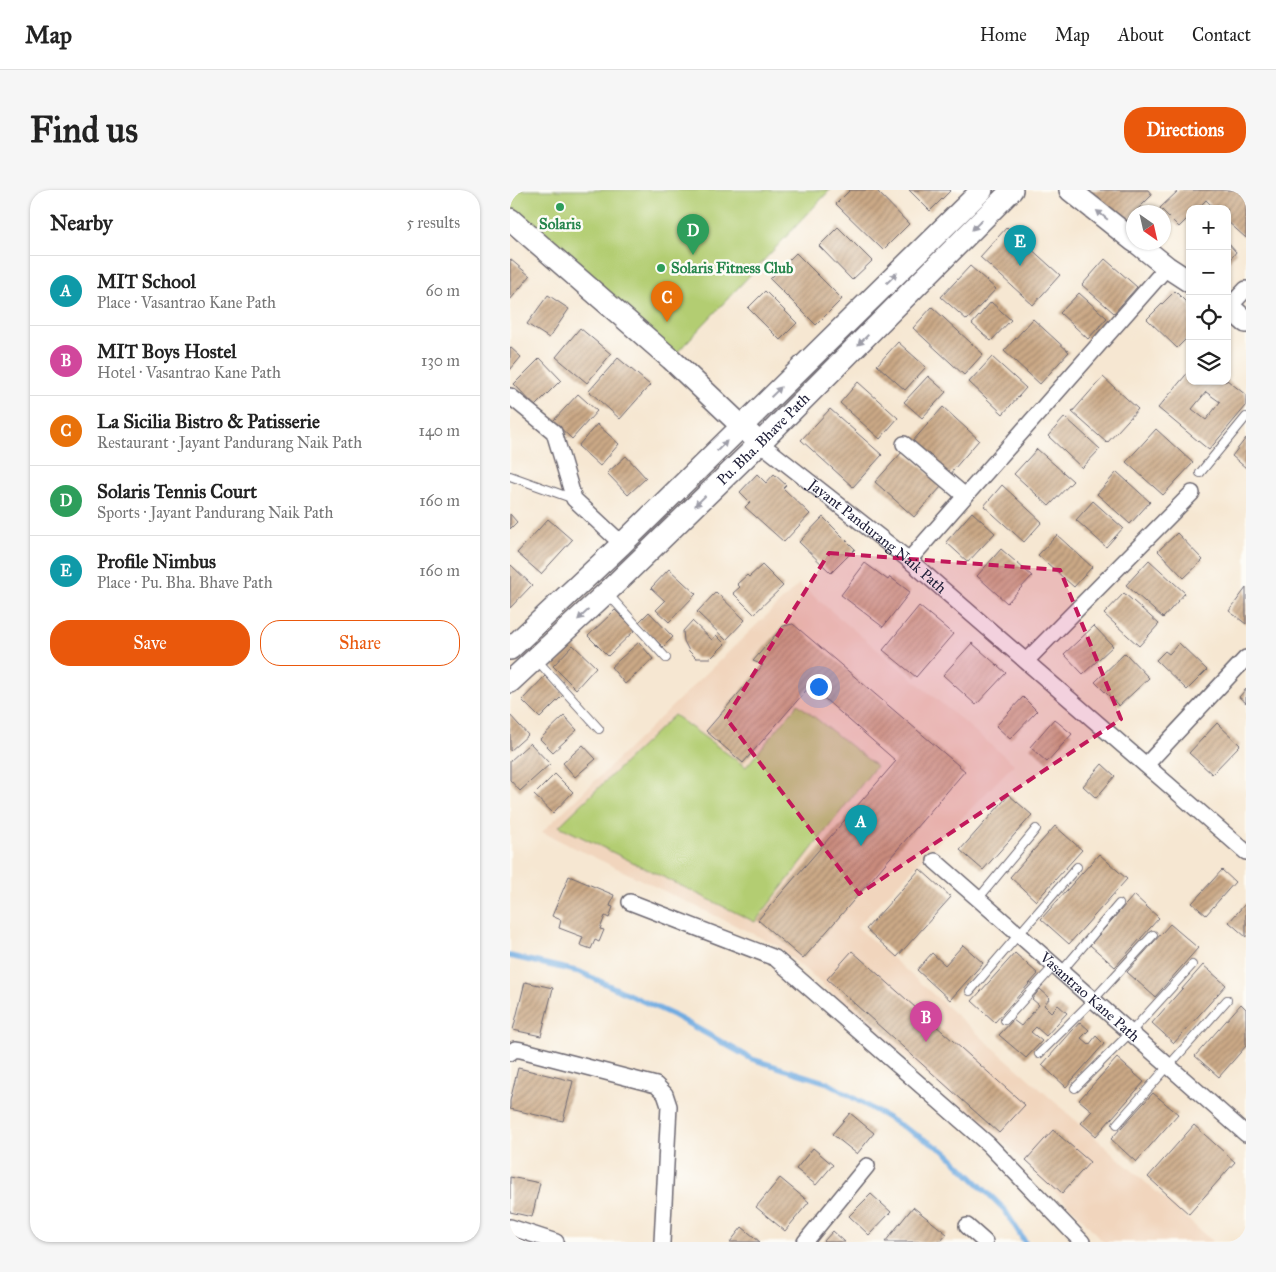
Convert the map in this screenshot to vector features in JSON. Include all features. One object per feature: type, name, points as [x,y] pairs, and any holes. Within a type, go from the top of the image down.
[{"type":"street","name":"Pu. Bha. Bhave Path","points":[[510,650],[622,544],[982,190]]},
{"type":"street","name":"Pu. Bha. Bhave Path","points":[[510,682],[536,660],[760,443],[1012,190]]},
{"type":"street","points":[[1070,190],[1126,235]]},
{"type":"street","name":"Jayant Pandurang Naik Path","points":[[510,219],[671,359],[760,443],[909,560],[1246,852]]},
{"type":"street","points":[[1145,250],[1186,279]]},
{"type":"street","points":[[909,560],[1167,267]]},
{"type":"street","points":[[1231,303],[1246,289]]},
{"type":"street","points":[[1231,309],[1246,322]]},
{"type":"street","points":[[510,396],[554,432],[574,499],[622,544]]},
{"type":"street","points":[[904,444],[965,496]]},
{"type":"street","points":[[1026,661],[1192,493]]},
{"type":"street","points":[[1146,765],[1246,658]]},
{"type":"street","name":"Vasantrao Kane Path","points":[[935,861],[1246,1134]]},
{"type":"street","points":[[630,902],[775,958],[988,1144],[1082,1242]]},
{"type":"street","points":[[510,1053],[515,1050],[522,1050],[656,1084],[662,1089],[669,1106],[662,1242]]},
{"type":"street","points":[[805,1242],[867,1166]]},
{"type":"street","points":[[967,1226],[985,1242]]},
{"type":"street","points":[[510,1227],[556,1242]]},
{"type":"lane","points":[[1200,473],[1246,417]]},
{"type":"lane","points":[[510,476],[574,499]]},
{"type":"lane","points":[[607,592],[666,658]]},
{"type":"lane","points":[[536,660],[598,729]]},
{"type":"lane","points":[[978,899],[1036,829]]},
{"type":"lane","points":[[970,991],[1076,867]]},
{"type":"lane","points":[[1005,1020],[1057,969],[1118,904]]},
{"type":"lane","points":[[1039,1054],[1093,1000],[1153,935]]},
{"type":"lane","points":[[1075,1088],[1130,1033],[1192,965]]},
{"type":"lane","points":[[1117,1124],[1227,1000]]},
{"type":"highlighted area","points":[[829,553],[1060,570],[1121,719],[859,894],[726,718]]},
{"type":"shaded area","points":[[799,584],[1014,764],[857,927],[1213,1242],[1103,1242],[1080,1216],[995,1134],[778,946],[542,832]]},
{"type":"green space","name":"Solaris Fitness Club","points":[[510,190],[830,190],[671,359],[510,219]]},
{"type":"green space","points":[[798,704],[876,766],[755,922],[559,826],[674,715],[746,767]]},
{"type":"building","points":[[850,190],[876,190],[909,224],[883,250],[836,204]]},
{"type":"building","points":[[909,190],[951,190],[930,211]]},
{"type":"building","points":[[1087,190],[1148,190],[1152,195],[1142,205],[1126,205],[1126,221],[1122,225]]},
{"type":"building","points":[[1179,190],[1236,190],[1246,200],[1246,238],[1231,225],[1231,205],[1211,205],[1206,200],[1201,205],[1186,205],[1186,220],[1179,227],[1171,219],[1171,205],[1163,205]]},
{"type":"building","points":[[838,227],[872,261],[852,280],[819,246]]},
{"type":"building","points":[[1007,227],[1060,275],[1033,305],[980,257]]},
{"type":"building","points":[[1231,246],[1236,252],[1231,259]]},
{"type":"building","points":[[796,253],[842,299],[816,325],[770,279]]},
{"type":"building","points":[[510,259],[530,276],[510,300]]},
{"type":"building","points":[[1105,259],[1137,287],[1114,313],[1082,285]]},
{"type":"building","points":[[970,266],[996,289],[967,320],[941,297]]},
{"type":"building","points":[[765,291],[797,323],[780,340],[748,308]]},
{"type":"building","points":[[1175,291],[1186,302],[1186,339],[1177,348],[1147,319]]},
{"type":"building","points":[[1079,293],[1107,318],[1088,339],[1060,313]]},
{"type":"building","points":[[548,295],[569,309],[549,338],[527,324]]},
{"type":"building","points":[[991,302],[1011,320],[991,341],[972,324]]},
{"type":"building","points":[[932,307],[983,354],[964,375],[913,328]]},
{"type":"building","points":[[1033,319],[1069,352],[1040,384],[1004,351]]},
{"type":"building","points":[[580,328],[611,354],[587,383],[556,357]]},
{"type":"building","points":[[898,342],[926,367],[905,390],[877,365]]},
{"type":"building","points":[[510,347],[521,357],[510,370]]},
{"type":"building","points":[[992,357],[1026,388],[1003,414],[969,382]]},
{"type":"building","points":[[540,358],[561,380],[535,406],[514,384]]},
{"type":"building","points":[[618,358],[650,385],[620,419],[589,391]]},
{"type":"building","points":[[1186,375],[1186,385],[1231,385],[1231,383],[1246,395],[1246,406],[1209,450],[1158,408]],"holes":[[[1206,392],[1220,402],[1206,420],[1192,409]]]},
{"type":"building","points":[[928,376],[946,392],[922,418],[904,402]]},
{"type":"building","points":[[1103,377],[1138,409],[1107,443],[1072,412]]},
{"type":"building","points":[[858,382],[898,418],[880,439],[840,403]]},
{"type":"building","points":[[578,394],[597,411],[572,439],[553,421]]},
{"type":"building","points":[[943,407],[979,440],[948,476],[911,443]]},
{"type":"building","points":[[830,409],[882,455],[853,487],[801,440]]},
{"type":"building","points":[[1065,417],[1100,449],[1082,468],[1048,436]]},
{"type":"building","points":[[597,424],[619,444],[600,466],[578,446]]},
{"type":"building","points":[[1156,429],[1193,463],[1163,495],[1126,462]]},
{"type":"building","points":[[1246,438],[1246,468],[1232,456]]},
{"type":"building","points":[[1037,449],[1073,481],[1049,506],[1014,474]]},
{"type":"building","points":[[903,451],[942,486],[914,517],[875,482]]},
{"type":"building","points":[[626,456],[646,478],[628,495],[607,473]]},
{"type":"building","points":[[1117,472],[1150,502],[1130,524],[1097,494]]},
{"type":"building","points":[[757,474],[766,483],[774,474],[786,485],[783,488],[810,514],[784,542],[745,507],[750,502],[740,492]]},
{"type":"building","points":[[1002,485],[1042,522],[1024,542],[984,506]]},
{"type":"building","points":[[1093,501],[1123,528],[1106,547],[1076,520]]},
{"type":"building","points":[[972,512],[995,533],[968,562],[946,542]]},
{"type":"building","points":[[510,514],[517,522],[510,529]]},
{"type":"building","points":[[823,517],[855,549],[831,573],[799,542]]},
{"type":"building","points":[[548,519],[572,540],[541,574],[517,553]]},
{"type":"building","points":[[1177,533],[1203,560],[1184,578],[1158,551]]},
{"type":"building","points":[[1057,535],[1092,567],[1074,587],[1038,555]]},
{"type":"building","points":[[1001,549],[1032,576],[1007,603],[977,576]]},
{"type":"building","points":[[1149,560],[1185,593],[1163,618],[1126,585]]},
{"type":"building","points":[[865,563],[888,580],[890,577],[910,592],[883,627],[841,595]]},
{"type":"building","points":[[511,565],[532,585],[510,608],[510,567]]},
{"type":"building","points":[[762,565],[783,586],[754,614],[733,593],[740,587],[737,584],[747,575],[749,577]]},
{"type":"building","points":[[669,569],[696,594],[669,622],[656,610],[665,601],[651,588]]},
{"type":"building","points":[[1246,588],[1246,624],[1229,611]]},
{"type":"building","points":[[716,592],[745,620],[726,640],[697,612]]},
{"type":"building","points":[[1124,593],[1159,624],[1139,646],[1104,614]]},
{"type":"building","points":[[919,606],[953,634],[916,677],[883,650]]},
{"type":"building","points":[[615,610],[635,630],[608,656],[588,636]]},
{"type":"building","points":[[649,612],[673,637],[663,647],[638,623]]},
{"type":"building","points":[[692,621],[712,640],[716,635],[725,644],[711,658],[696,658],[689,651],[684,641],[683,631]]},
{"type":"building","points":[[793,624],[965,771],[803,959],[758,920],[896,761],[810,686],[743,763],[706,731],[763,665],[753,661],[783,626]]},
{"type":"building","points":[[1094,626],[1113,646],[1083,674],[1064,654]]},
{"type":"building","points":[[639,642],[653,659],[625,684],[611,667]]},
{"type":"building","points":[[972,643],[1006,673],[976,705],[943,675]]},
{"type":"building","points":[[1179,643],[1207,670],[1187,690],[1156,660],[1165,651],[1169,654]]},
{"type":"building","points":[[573,645],[596,667],[576,689],[553,666]]},
{"type":"building","points":[[1125,653],[1149,678],[1119,706],[1095,682]]},
{"type":"building","points":[[545,676],[564,694],[540,718],[522,700]]},
{"type":"building","points":[[1246,689],[1246,703],[1239,697]]},
{"type":"building","points":[[1023,697],[1037,711],[1010,739],[996,726]]},
{"type":"building","points":[[510,715],[528,735],[510,751]]},
{"type":"building","points":[[564,716],[577,730],[553,752],[540,739]]},
{"type":"building","points":[[1054,719],[1072,734],[1047,762],[1030,747]]},
{"type":"building","points":[[1217,723],[1240,745],[1212,774],[1189,753]]},
{"type":"building","points":[[530,743],[550,764],[520,791],[510,780],[510,761]]},
{"type":"building","points":[[583,745],[596,759],[575,777],[563,763]]},
{"type":"building","points":[[1102,764],[1115,776],[1096,798],[1083,786]]},
{"type":"building","points":[[555,774],[573,792],[553,813],[534,795]]},
{"type":"building","points":[[1009,795],[1032,815],[983,870],[960,850]]},
{"type":"building","points":[[1055,826],[1082,850],[1036,901],[1010,877]]},
{"type":"building","points":[[1099,854],[1127,879],[1069,944],[1041,919]]},
{"type":"building","points":[[920,869],[951,897],[897,957],[866,929]]},
{"type":"building","points":[[1222,870],[1235,882],[1206,915],[1192,903]]},
{"type":"building","points":[[569,876],[614,895],[610,906],[613,907],[609,918],[605,916],[600,929],[604,930],[599,942],[595,940],[591,949],[580,945],[583,937],[559,928],[561,920],[552,916]]},
{"type":"building","points":[[1134,895],[1159,918],[1115,967],[1090,945]]},
{"type":"building","points":[[1246,903],[1246,937],[1229,922]]},
{"type":"building","points":[[1170,924],[1198,948],[1155,997],[1127,972]]},
{"type":"building","points":[[963,945],[983,963],[950,1000],[917,970],[932,953],[945,965]]},
{"type":"building","points":[[852,951],[1025,1105],[999,1133],[827,979]]},
{"type":"building","points":[[1015,953],[1038,974],[995,1022],[972,1001]]},
{"type":"building","points":[[1203,965],[1226,985],[1174,1043],[1152,1023]]},
{"type":"building","points":[[525,982],[553,988],[541,1036],[513,1030]]},
{"type":"building","points":[[1040,989],[1050,998],[1044,1005],[1051,1012],[1058,1005],[1067,1013],[1046,1036],[1036,1027],[1031,1032],[1042,1041],[1026,1058],[999,1035],[1013,1020],[1021,1026],[1039,1005],[1032,999]]},
{"type":"building","points":[[1241,1004],[1246,1009],[1246,1046],[1219,1077],[1195,1056]]},
{"type":"building","points":[[1080,1022],[1089,1030],[1081,1038],[1089,1045],[1096,1036],[1104,1044],[1066,1087],[1042,1065]]},
{"type":"building","points":[[1117,1058],[1144,1082],[1096,1136],[1081,1123],[1092,1111],[1079,1100]]},
{"type":"building","points":[[518,1068],[573,1081],[563,1121],[510,1109],[510,1101]]},
{"type":"building","points":[[1153,1093],[1178,1114],[1136,1162],[1111,1139]]},
{"type":"building","points":[[850,1113],[874,1133],[857,1154],[832,1134]]},
{"type":"building","points":[[1194,1125],[1235,1162],[1189,1214],[1148,1177]]},
{"type":"building","points":[[1053,1130],[1090,1162],[1062,1193],[1026,1160]]},
{"type":"building","points":[[813,1148],[833,1165],[816,1185],[796,1169]]},
{"type":"building","points":[[510,1177],[540,1183],[532,1217],[510,1212]]},
{"type":"building","points":[[780,1178],[809,1202],[785,1231],[756,1207]]},
{"type":"building","points":[[871,1194],[891,1212],[869,1235],[849,1216]]},
{"type":"building","points":[[913,1207],[947,1234],[940,1242],[885,1242]]},
{"type":"building","points":[[742,1227],[760,1242],[730,1242]]},
{"type":"building","points":[[833,1231],[845,1242],[823,1242]]},
{"type":"waterway","points":[[510,956],[580,972],[673,1015],[752,1059],[828,1083],[946,1152],[1004,1209],[1025,1242]]},
{"type":"place","name":"Solaris","points":[[560,207]]},
{"type":"place","name":"Solaris Tennis Court","points":[[693,255]]},
{"type":"place","name":"Profile Nimbus","points":[[1020,266]]},
{"type":"place","name":"Solaris Fitness Club","points":[[661,268]]},
{"type":"place","name":"La Sicilia Bistro & Patisserie","points":[[667,322]]},
{"type":"place","name":"MIT School","points":[[861,846]]},
{"type":"place","name":"MIT Boys Hostel","points":[[926,1042]]}]
